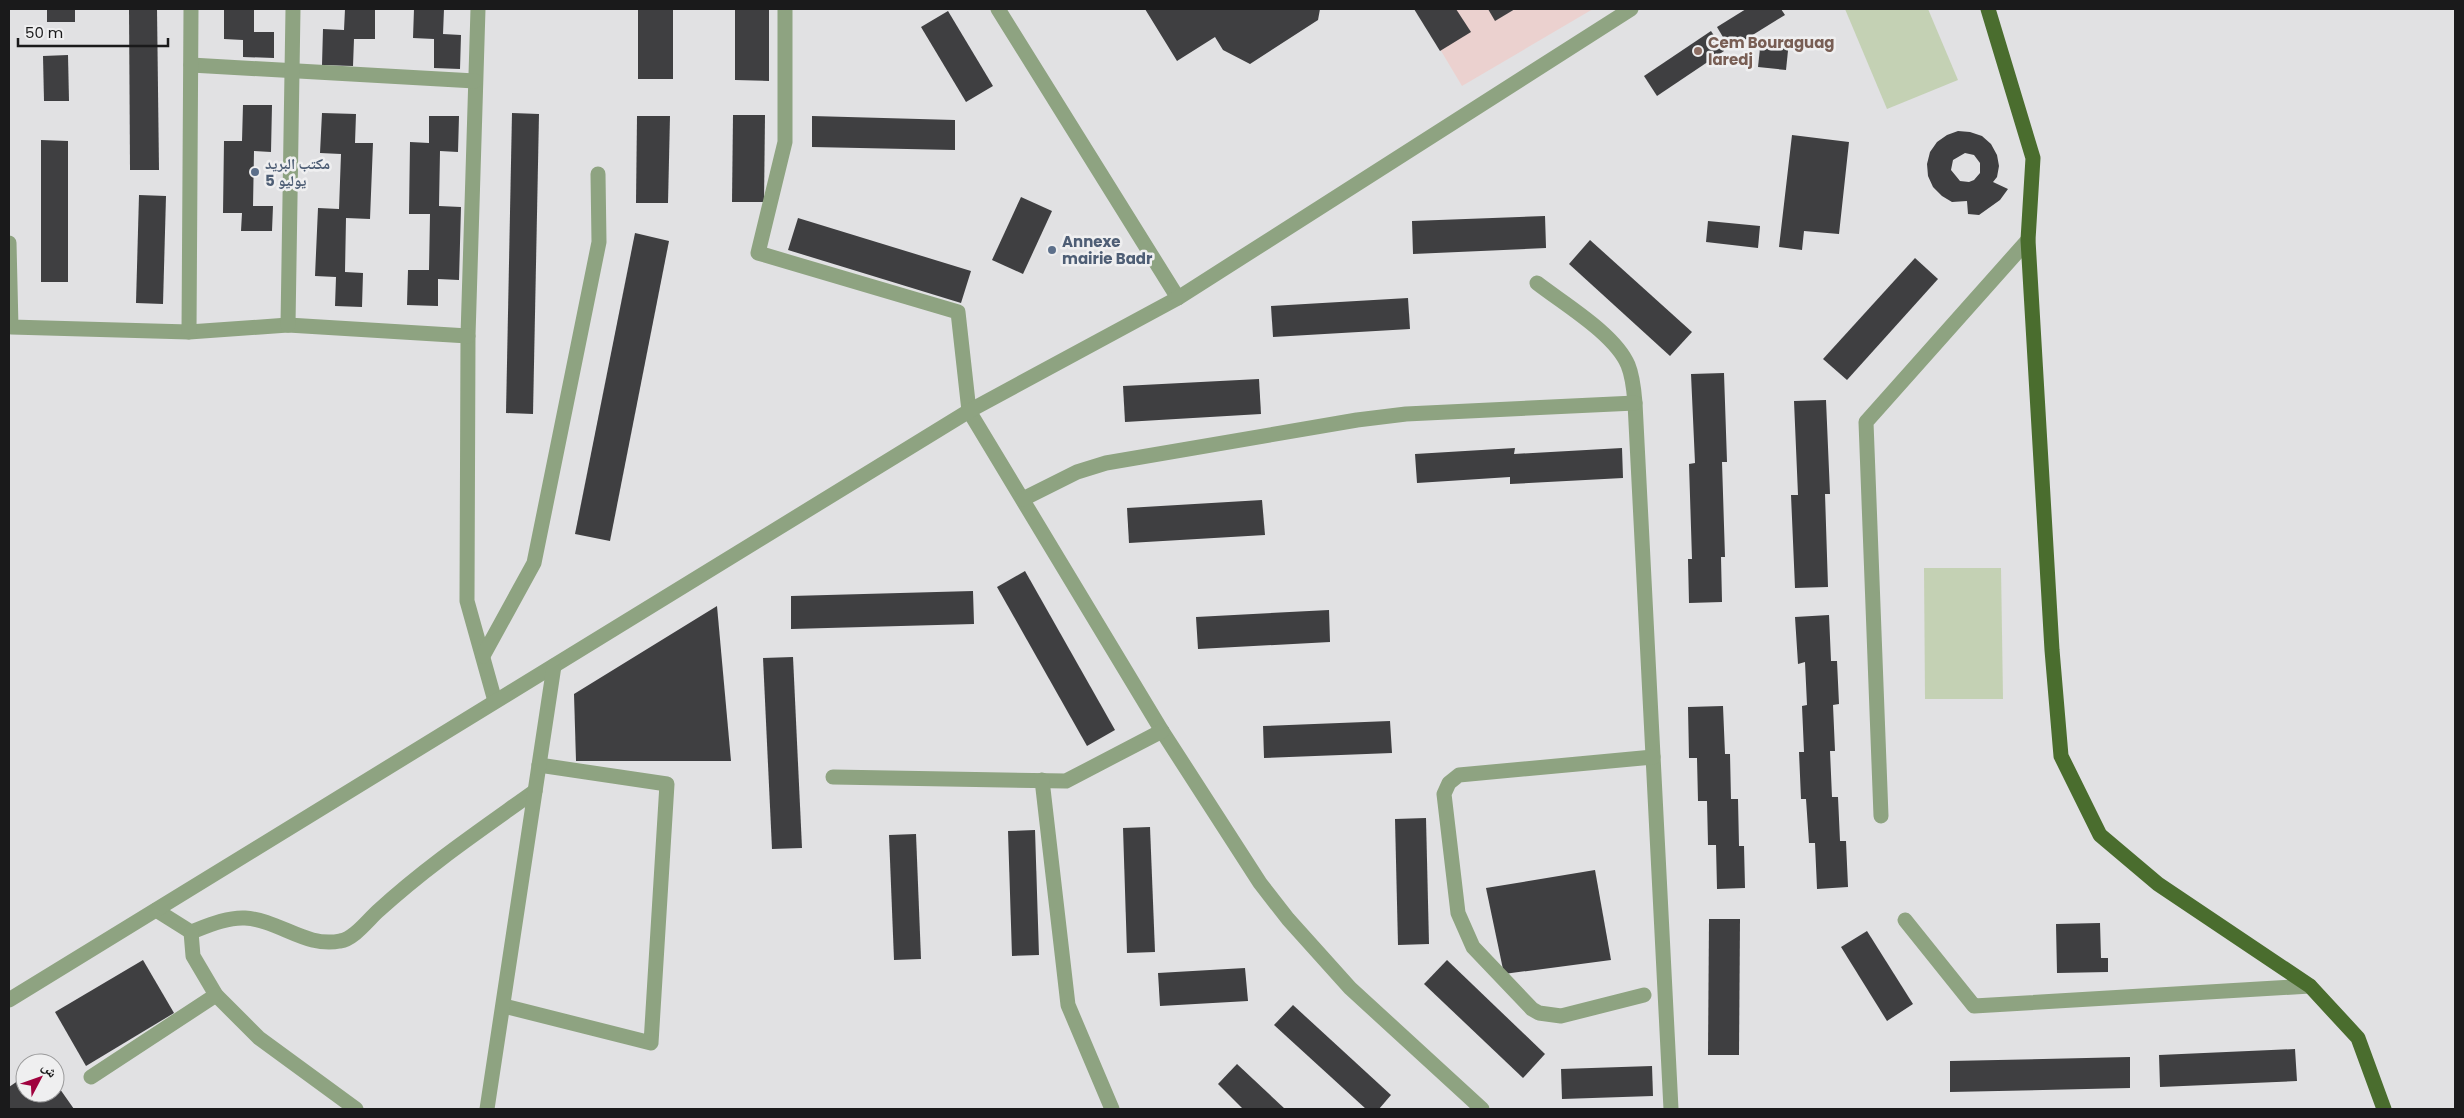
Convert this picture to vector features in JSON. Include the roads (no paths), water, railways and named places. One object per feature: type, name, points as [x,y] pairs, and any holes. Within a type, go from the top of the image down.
[{"type":"main road","points":[[1988,9],[2033,158],[2028,240],[2052,650],[2061,756],[2100,835],[2158,884],[2310,986],[2358,1038],[2384,1109]]},
{"type":"street","points":[[188,332],[191,9]]},
{"type":"street","points":[[288,325],[293,9]]},
{"type":"street","points":[[478,9],[468,336],[467,601],[495,702]]},
{"type":"street","points":[[785,9],[785,142],[758,254],[958,312],[970,411],[1162,731],[1260,883],[1288,919],[1350,988],[1482,1109]]},
{"type":"street","points":[[998,9],[1178,298]]},
{"type":"street","points":[[9,1000],[970,411],[1178,298],[1631,9]]},
{"type":"street","points":[[190,65],[475,81]]},
{"type":"street","points":[[483,656],[534,563],[599,242],[598,174]]},
{"type":"street","points":[[1881,816],[1866,422],[2028,240]]},
{"type":"street","points":[[9,243],[11,327],[188,332],[288,325],[468,336]]},
{"type":"street","points":[[1537,283],[1615,346],[1628,366],[1635,403],[1671,1109]]},
{"type":"street","points":[[1024,500],[1077,472],[1106,463],[1357,420],[1433,412],[1635,403]]},
{"type":"street","points":[[487,1109],[554,666]]},
{"type":"street","points":[[833,777],[1066,781],[1162,731]]},
{"type":"street","points":[[1644,995],[1562,1016],[1546,1015],[1532,1009],[1473,947],[1462,925],[1458,913],[1444,794],[1449,783],[1459,775],[1653,757]]},
{"type":"street","points":[[504,1006],[650,1042],[667,784],[539,765]]},
{"type":"street","points":[[1042,780],[1068,1004],[1112,1109]]},
{"type":"street","points":[[190,932],[218,922],[245,918],[279,926],[308,940],[327,943],[342,941],[410,881],[535,791]]},
{"type":"street","points":[[156,910],[190,932],[194,956],[216,995],[259,1038],[356,1109]]},
{"type":"street","points":[[1905,920],[1974,1006],[2310,986]]},
{"type":"street","points":[[91,1077],[216,995]]},
{"type":"place","name":"Cem Bouraguag laredj","points":[[1698,51]]},
{"type":"place","name":"مكتب البريد 5 يوليو","points":[[255,172]]},
{"type":"place","name":"Annexe mairie Badr","points":[[1052,250]]}]
